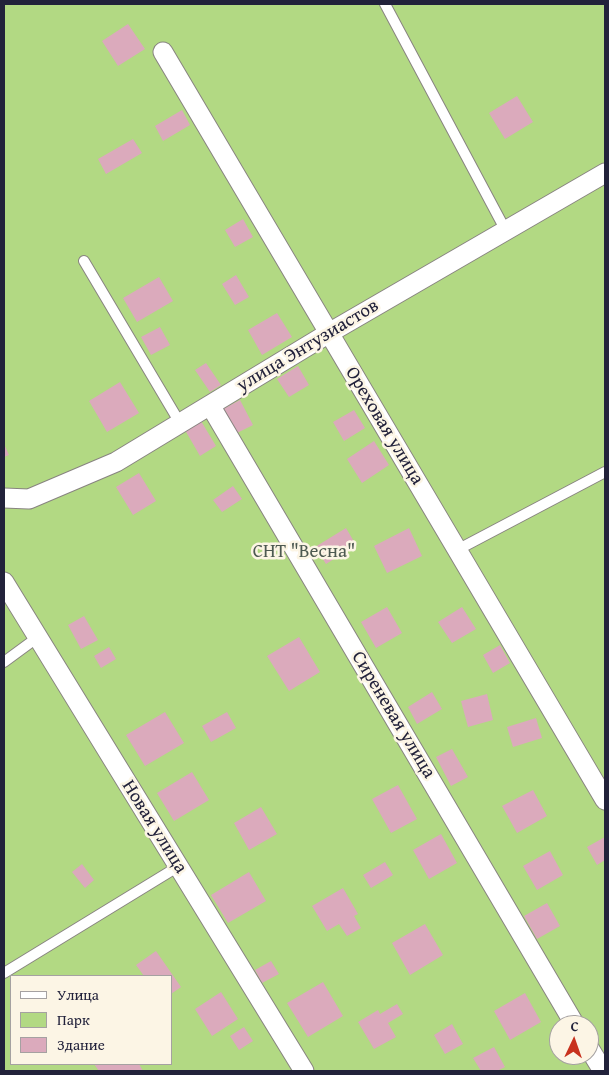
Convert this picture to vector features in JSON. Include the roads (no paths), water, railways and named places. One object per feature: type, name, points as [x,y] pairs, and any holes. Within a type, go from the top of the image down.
[{"type":"street","name":"Ореховая улица","points":[[163,52],[605,800]]},
{"type":"street","name":"улица Энтузиастов","points":[[4,498],[29,499],[116,462],[329,332],[605,173]]},
{"type":"street","name":"Сиреневая улица","points":[[210,405],[570,1015]]},
{"type":"street","name":"Новая улица","points":[[4,582],[304,1071]]},
{"type":"lane","points":[[385,4],[506,230]]},
{"type":"lane","points":[[84,261],[180,423]]},
{"type":"lane","points":[[457,550],[605,472]]},
{"type":"lane","points":[[4,662],[38,637]]},
{"type":"lane","points":[[4,973],[179,866]]},
{"type":"park label","name":"СНТ \"Весна\"","points":[[304,552]]}]
